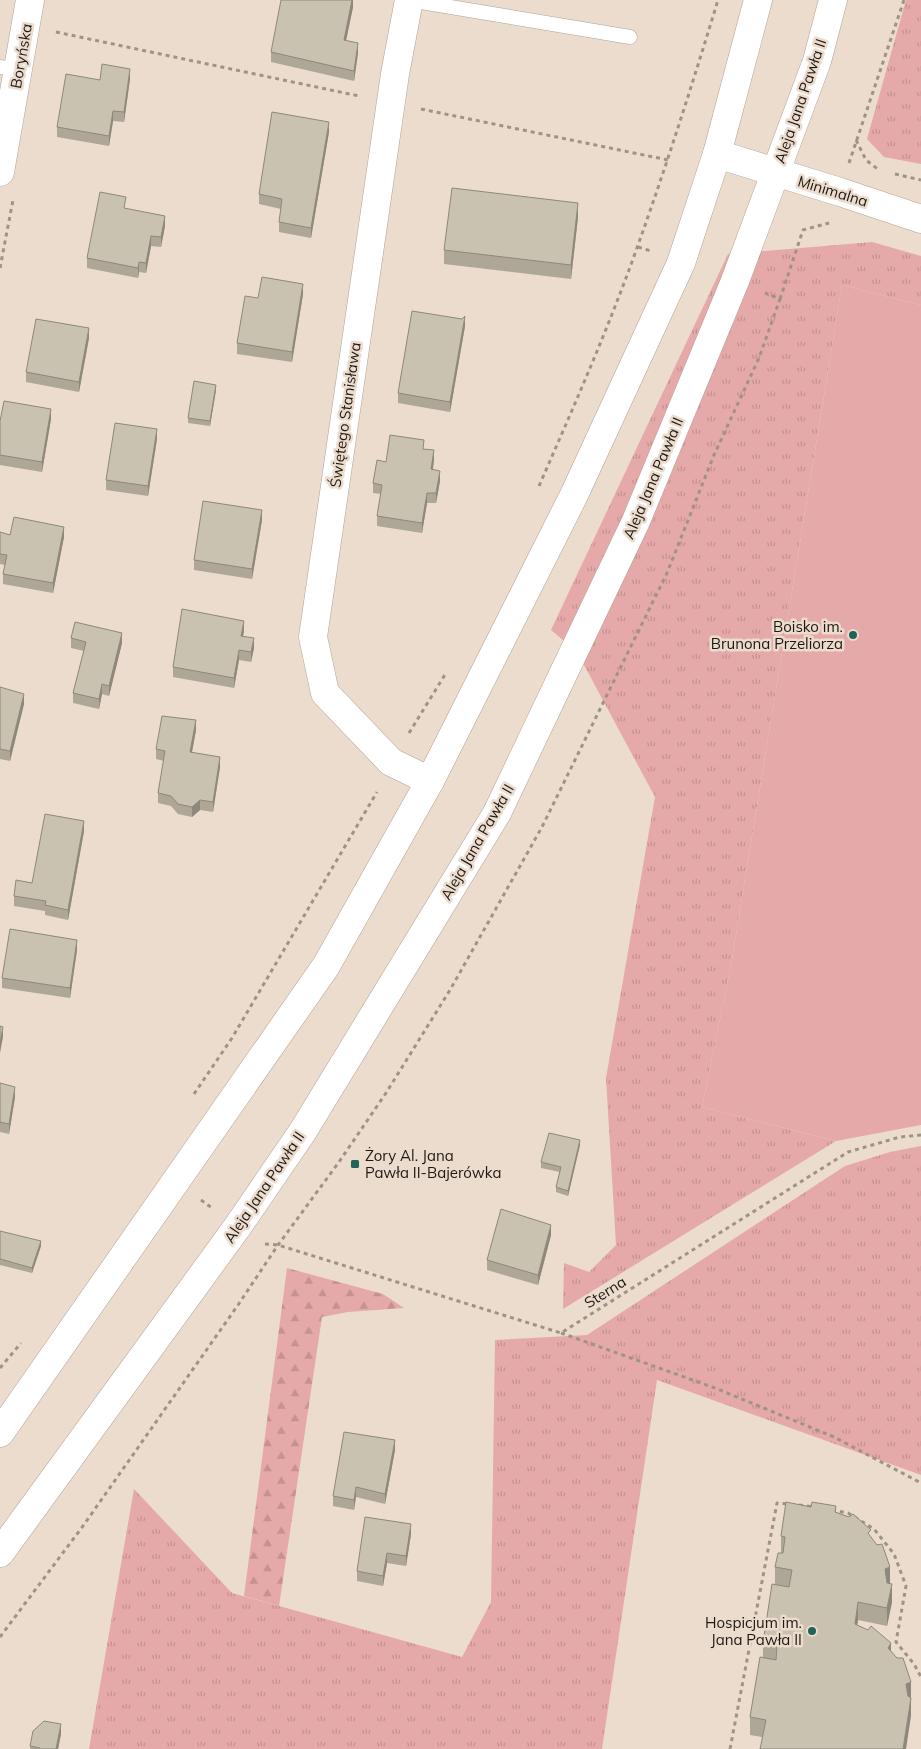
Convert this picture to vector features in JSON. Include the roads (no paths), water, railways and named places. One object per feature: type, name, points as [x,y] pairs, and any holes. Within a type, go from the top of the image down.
[{"type":"street","name":"Boryńska","points":[[0,172],[9,69],[30,0]]},
{"type":"street","name":"Świętego Stanisława","points":[[409,0],[391,102],[313,637],[325,693],[391,762],[430,782]]},
{"type":"street","points":[[0,1433],[326,966],[430,782],[574,495],[681,263],[717,154],[758,0]]},
{"type":"street","name":"Aleja Jana Pawła II","points":[[0,1553],[238,1226],[303,1131],[497,813],[636,521],[735,281],[817,61],[833,0]]},
{"type":"street","name":"Minimalna","points":[[717,154],[840,192],[921,220]]},
{"type":"lane","points":[[409,0],[630,37]]},
{"type":"place","name":"Boisko im. Brunona Przeliorza","points":[[853,635]]},
{"type":"place","name":"Żory Al. Jana Pawła II-Bajerówka","points":[[355,1164]]},
{"type":"place","name":"Hospicjum im. Jana Pawła II","points":[[812,1631]]}]
